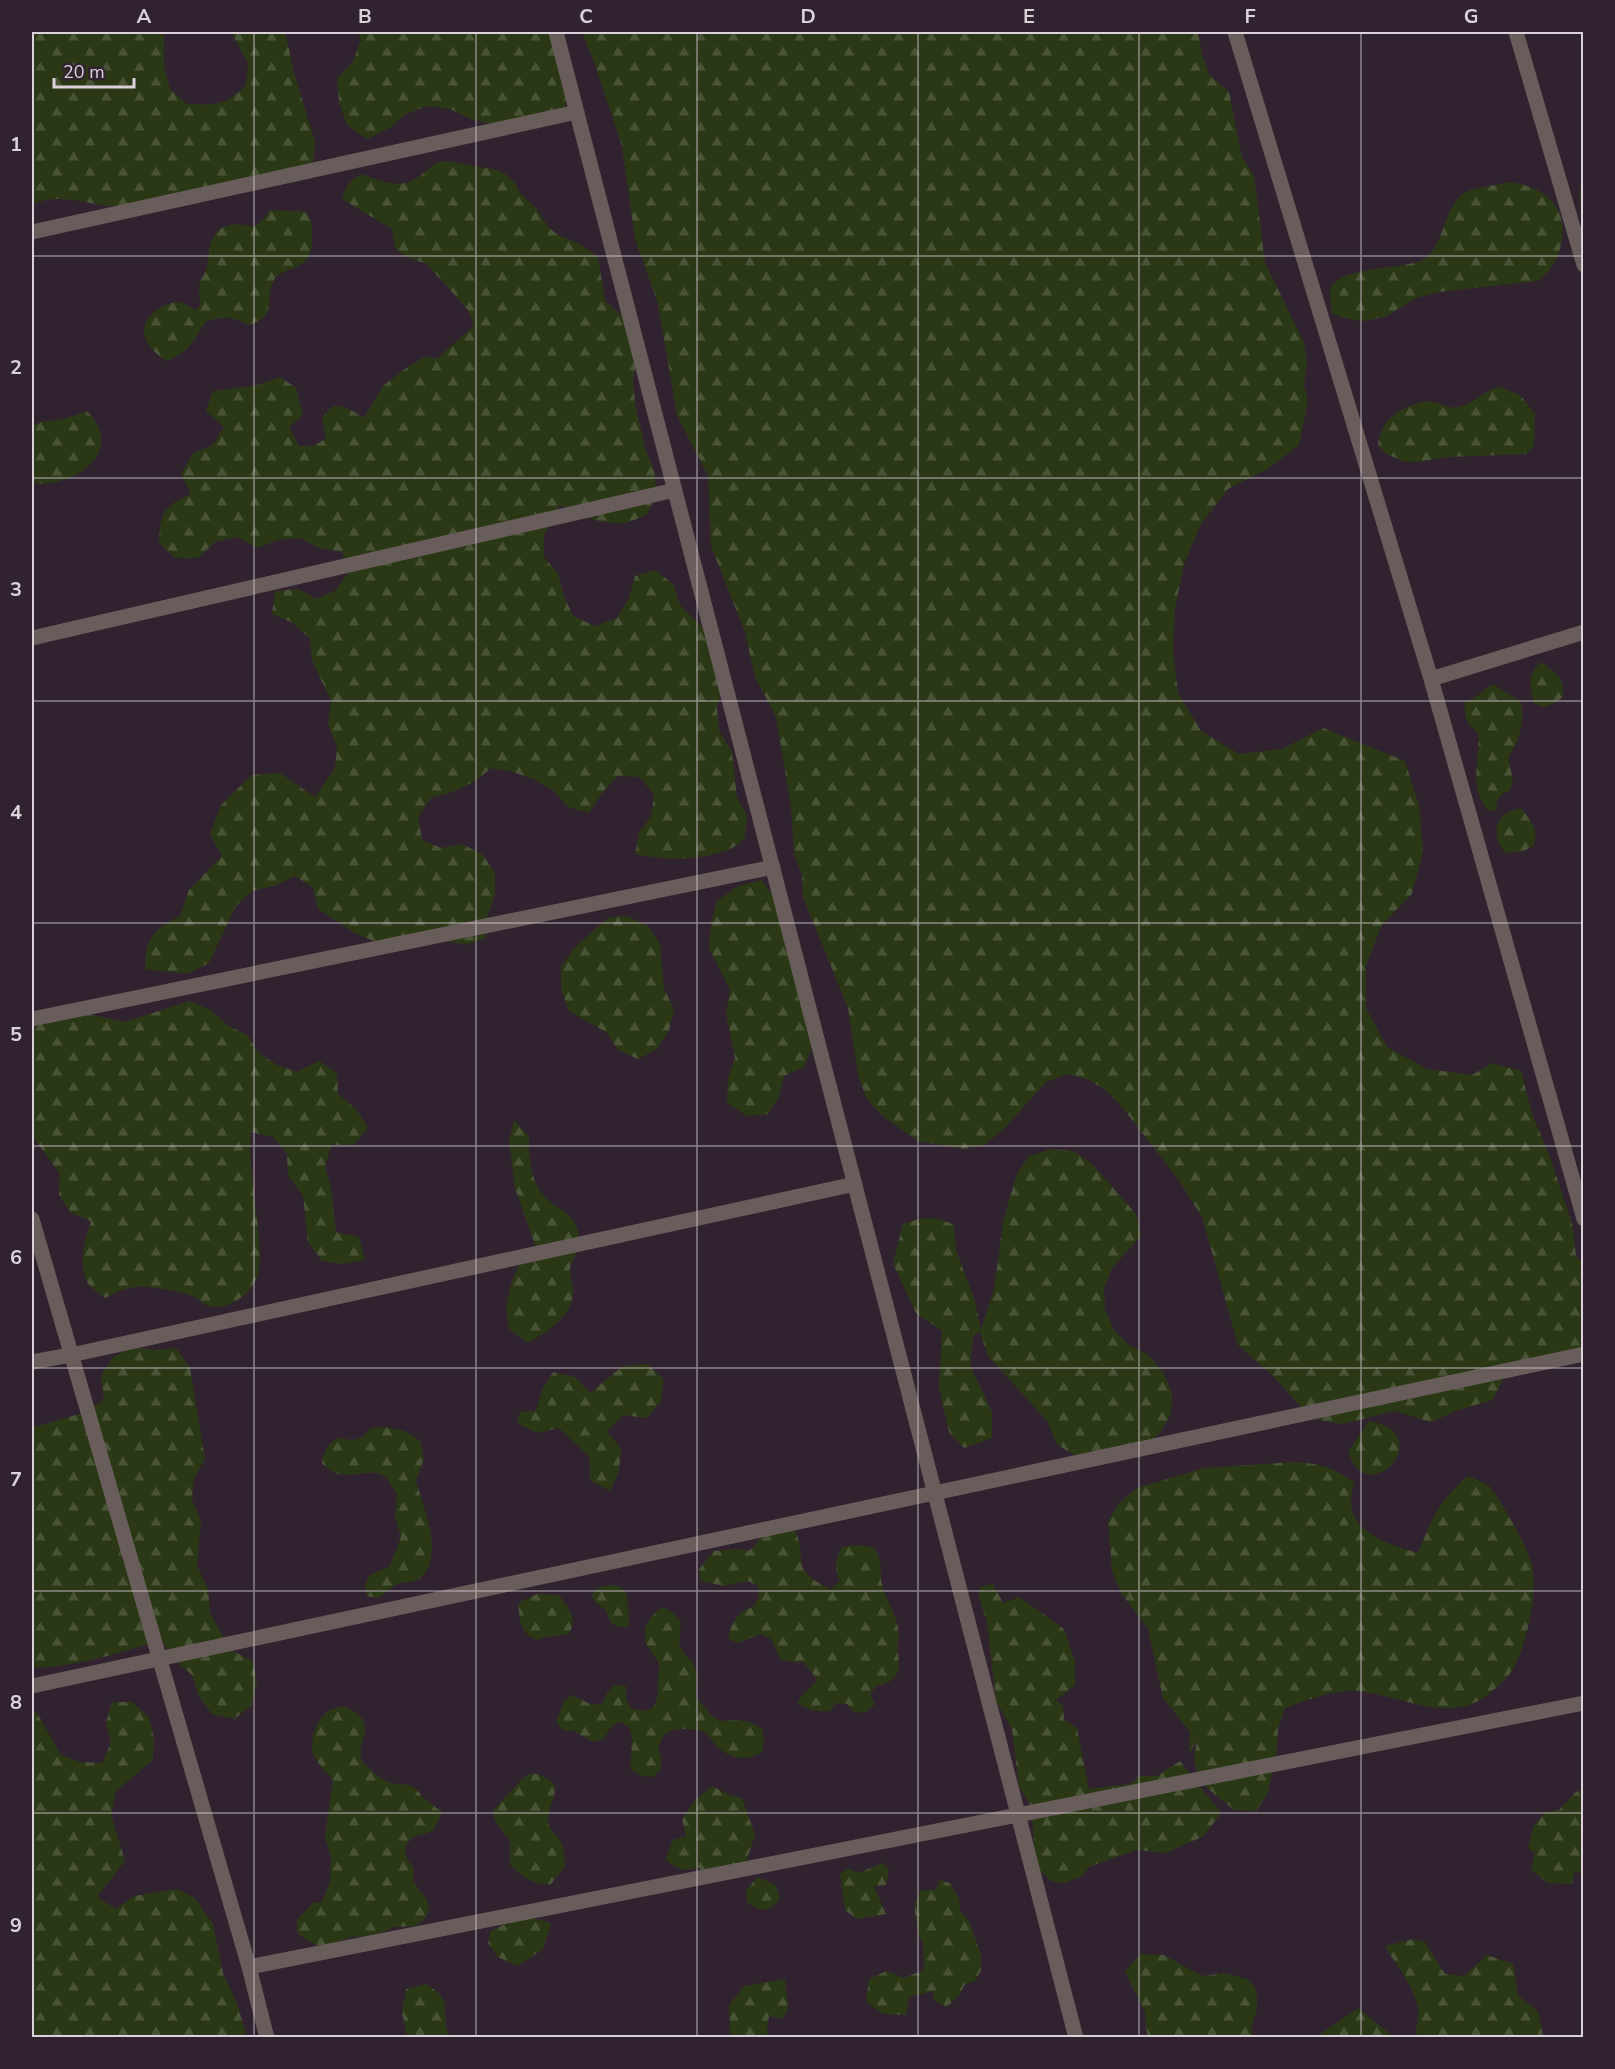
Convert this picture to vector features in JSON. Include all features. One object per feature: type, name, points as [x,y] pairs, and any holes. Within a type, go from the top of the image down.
[{"type":"street","points":[[556,32],[1076,2037]]},
{"type":"street","points":[[1235,32],[1431,679],[1584,1219]]},
{"type":"street","points":[[1515,32],[1584,265]]},
{"type":"street","points":[[32,231],[577,112]]},
{"type":"street","points":[[32,638],[675,490]]},
{"type":"street","points":[[1431,679],[1584,632]]},
{"type":"street","points":[[32,1019],[773,867]]},
{"type":"street","points":[[32,1362],[71,1356],[855,1185]]},
{"type":"street","points":[[32,1220],[249,1967],[267,2037]]},
{"type":"street","points":[[32,1686],[1584,1354]]},
{"type":"street","points":[[249,1967],[1584,1704]]},
{"type":"green space","points":[[32,32],[164,32],[164,68],[170,89],[187,104],[205,104],[225,101],[246,85],[248,63],[231,32],[285,32],[295,76],[315,142],[313,165],[298,182],[135,205],[111,206],[51,199],[32,205]]},
{"type":"green space","points":[[356,32],[552,32],[568,100],[559,120],[539,128],[516,129],[473,120],[450,109],[427,106],[406,114],[391,127],[367,139],[347,125],[339,103],[337,78],[353,62],[361,39]]},
{"type":"green space","points":[[582,32],[1198,32],[1202,54],[1210,76],[1229,92],[1242,157],[1254,175],[1265,263],[1304,342],[1307,362],[1304,385],[1308,401],[1299,445],[1266,470],[1228,489],[1201,524],[1184,564],[1175,608],[1173,650],[1178,693],[1201,731],[1239,754],[1282,749],[1323,728],[1405,761],[1419,806],[1423,851],[1412,894],[1382,925],[1366,965],[1366,1008],[1387,1047],[1427,1069],[1472,1075],[1492,1063],[1521,1071],[1532,1114],[1550,1157],[1573,1227],[1576,1256],[1583,1264],[1583,1352],[1506,1375],[1492,1400],[1456,1411],[1431,1422],[1394,1411],[1343,1424],[1312,1419],[1273,1376],[1238,1345],[1202,1217],[1178,1179],[1107,1091],[1089,1080],[1068,1074],[1046,1082],[1003,1130],[984,1145],[963,1149],[918,1141],[881,1115],[866,1097],[858,1075],[848,1008],[803,897],[802,875],[794,853],[791,807],[776,717],[755,677],[745,632],[711,546],[708,476],[677,415],[658,304],[635,239],[622,146]]},
{"type":"green space","points":[[441,161],[497,170],[507,175],[515,183],[520,193],[537,209],[549,228],[558,235],[578,243],[598,257],[605,301],[623,316],[638,357],[633,379],[635,403],[645,448],[654,470],[657,493],[647,514],[625,523],[599,521],[560,505],[544,535],[544,557],[558,574],[573,616],[595,626],[617,618],[629,598],[635,576],[655,570],[673,584],[680,605],[712,637],[723,684],[717,708],[719,731],[732,752],[737,797],[747,816],[745,839],[728,850],[703,857],[669,858],[635,854],[639,833],[651,816],[654,795],[640,777],[618,776],[602,793],[589,813],[568,807],[553,790],[533,779],[491,768],[463,788],[431,798],[418,817],[422,840],[441,848],[462,844],[482,854],[495,873],[495,895],[487,917],[486,938],[465,945],[420,935],[376,942],[355,933],[318,909],[313,888],[295,876],[274,886],[252,891],[236,906],[209,963],[187,974],[145,969],[147,950],[152,936],[180,916],[189,890],[222,856],[210,834],[221,805],[252,775],[280,773],[315,797],[335,768],[337,747],[328,724],[331,701],[312,660],[310,639],[293,623],[272,614],[275,591],[298,589],[317,599],[336,590],[348,573],[342,552],[319,548],[300,538],[278,540],[257,548],[238,537],[215,542],[198,558],[175,558],[159,543],[162,517],[174,503],[191,494],[181,474],[193,453],[213,445],[224,427],[206,411],[213,391],[258,385],[280,377],[296,388],[303,415],[289,427],[299,446],[314,446],[326,438],[322,418],[332,407],[344,407],[364,418],[383,386],[426,356],[436,359],[474,326],[468,310],[427,264],[406,257],[395,248],[392,229],[342,199],[349,184],[362,174],[388,183],[401,184],[417,178]]},
{"type":"green space","points":[[1583,174],[1584,226],[1580,200]]},
{"type":"green space","points":[[1511,182],[1542,192],[1557,208],[1561,219],[1562,243],[1558,254],[1546,274],[1537,281],[1439,292],[1416,298],[1387,316],[1365,321],[1332,314],[1330,291],[1335,282],[1358,272],[1415,263],[1424,259],[1436,245],[1453,205],[1459,198],[1471,190]]},
{"type":"green space","points":[[270,210],[306,212],[311,222],[312,238],[308,258],[274,280],[269,306],[264,317],[248,325],[227,318],[205,322],[186,350],[167,361],[160,356],[148,344],[144,330],[145,323],[157,310],[170,303],[183,303],[196,310],[201,304],[199,286],[207,269],[214,236],[224,227],[231,225],[255,226]]},
{"type":"green space","points":[[1500,387],[1520,395],[1535,414],[1534,446],[1526,454],[1450,457],[1405,462],[1386,454],[1378,445],[1385,425],[1399,411],[1426,401],[1454,408]]},
{"type":"green space","points":[[87,411],[98,426],[101,440],[98,453],[90,465],[64,480],[32,483],[32,426]]},
{"type":"green space","points":[[1541,662],[1558,676],[1563,685],[1563,697],[1543,707],[1533,703],[1531,681],[1533,672]]},
{"type":"green space","points":[[1493,684],[1521,702],[1522,724],[1508,757],[1513,780],[1510,790],[1499,796],[1496,806],[1498,809],[1488,811],[1480,797],[1477,782],[1478,736],[1467,721],[1464,703]]},
{"type":"green space","points":[[1521,808],[1535,830],[1533,846],[1524,851],[1503,853],[1497,836],[1498,824],[1506,814]]},
{"type":"green space","points":[[761,880],[774,896],[813,1046],[804,1067],[784,1076],[779,1097],[768,1114],[747,1116],[727,1103],[728,1078],[735,1058],[726,1013],[730,990],[709,948],[711,924],[717,901],[738,886]]},
{"type":"green space","points":[[627,916],[648,926],[660,944],[664,989],[674,1009],[669,1030],[657,1049],[638,1059],[618,1050],[606,1032],[569,1011],[561,989],[561,967],[574,948],[609,917]]},
{"type":"green space","points":[[190,1001],[211,1010],[227,1025],[247,1035],[259,1053],[277,1065],[297,1072],[319,1061],[337,1073],[338,1094],[356,1109],[368,1128],[354,1145],[332,1145],[325,1166],[331,1188],[336,1232],[359,1237],[365,1260],[343,1264],[322,1261],[308,1242],[303,1195],[288,1176],[287,1154],[273,1137],[251,1132],[251,1166],[260,1252],[257,1277],[248,1292],[234,1302],[217,1307],[172,1290],[137,1287],[105,1298],[90,1286],[83,1271],[83,1254],[91,1221],[71,1213],[59,1195],[60,1174],[34,1138],[32,1128],[32,1031],[34,1027],[54,1017],[79,1012],[124,1022]]},
{"type":"green space","points":[[514,1120],[529,1137],[530,1161],[536,1183],[545,1197],[575,1223],[579,1239],[570,1268],[573,1292],[571,1303],[556,1324],[528,1343],[509,1329],[506,1308],[518,1266],[537,1251],[515,1188],[509,1142]]},
{"type":"green space","points":[[1050,1149],[1074,1151],[1093,1165],[1136,1214],[1141,1236],[1112,1268],[1104,1288],[1105,1309],[1114,1330],[1129,1345],[1149,1355],[1163,1372],[1172,1393],[1171,1414],[1160,1433],[1144,1447],[1080,1458],[1059,1446],[1047,1421],[988,1356],[980,1332],[973,1336],[970,1365],[992,1412],[992,1438],[964,1448],[949,1432],[939,1388],[942,1331],[916,1313],[893,1263],[903,1224],[928,1218],[954,1225],[956,1250],[975,1301],[981,1330],[994,1289],[1003,1222],[1016,1176],[1028,1157]]},
{"type":"green space","points":[[132,1347],[154,1350],[176,1348],[190,1368],[205,1459],[194,1478],[192,1500],[201,1521],[197,1566],[208,1589],[210,1613],[233,1651],[253,1661],[257,1684],[251,1706],[234,1719],[212,1714],[199,1696],[192,1675],[175,1661],[162,1640],[81,1662],[32,1668],[32,1425],[38,1426],[86,1412],[104,1400],[101,1376],[113,1357]]},
{"type":"green space","points":[[647,1364],[664,1379],[661,1401],[647,1418],[623,1415],[607,1431],[621,1449],[619,1471],[610,1491],[590,1480],[590,1458],[559,1428],[537,1433],[517,1423],[520,1412],[536,1411],[542,1390],[553,1372],[575,1377],[590,1393],[623,1366]]},
{"type":"green space","points":[[1369,1421],[1386,1426],[1396,1435],[1400,1445],[1398,1456],[1392,1465],[1383,1472],[1372,1474],[1361,1472],[1353,1463],[1348,1452]]},
{"type":"green space","points":[[386,1427],[405,1431],[420,1441],[424,1459],[416,1480],[427,1516],[432,1544],[428,1568],[420,1578],[398,1584],[378,1598],[367,1596],[365,1585],[370,1575],[390,1566],[401,1537],[395,1517],[397,1494],[386,1478],[379,1474],[339,1474],[322,1463],[327,1448],[333,1441],[341,1438],[357,1439],[371,1428]]},
{"type":"green space","points":[[1293,1462],[1325,1467],[1354,1482],[1351,1501],[1353,1512],[1365,1530],[1386,1542],[1418,1553],[1437,1511],[1458,1485],[1468,1476],[1489,1486],[1520,1537],[1532,1566],[1534,1592],[1532,1607],[1525,1639],[1514,1666],[1497,1687],[1476,1702],[1462,1707],[1430,1707],[1366,1692],[1343,1691],[1285,1708],[1278,1728],[1277,1750],[1268,1793],[1256,1811],[1234,1810],[1200,1782],[1194,1759],[1197,1740],[1189,1754],[1190,1732],[1163,1698],[1148,1629],[1121,1593],[1112,1571],[1108,1521],[1119,1503],[1137,1488],[1204,1468]]},
{"type":"green space","points":[[792,1526],[800,1546],[803,1568],[817,1582],[832,1589],[840,1580],[836,1564],[841,1548],[858,1545],[874,1548],[879,1559],[883,1589],[898,1627],[898,1671],[889,1682],[876,1686],[870,1695],[875,1704],[866,1712],[855,1713],[847,1704],[836,1703],[830,1711],[820,1711],[797,1703],[817,1679],[803,1662],[780,1659],[771,1639],[761,1634],[738,1643],[728,1639],[736,1618],[743,1611],[754,1606],[759,1596],[758,1586],[748,1581],[724,1586],[701,1581],[699,1569],[714,1551],[737,1549],[748,1551],[756,1545],[761,1536]]},
{"type":"green space","points":[[993,1584],[1003,1603],[1019,1597],[1064,1629],[1075,1662],[1075,1685],[1056,1700],[1063,1706],[1064,1720],[1077,1728],[1089,1789],[1133,1783],[1138,1776],[1157,1776],[1180,1761],[1221,1813],[1204,1836],[1166,1853],[1136,1850],[1089,1867],[1081,1877],[1064,1883],[1051,1881],[1036,1866],[1031,1806],[1019,1786],[1012,1729],[996,1701],[987,1621],[979,1598],[980,1587]]},
{"type":"green space","points":[[608,1585],[620,1586],[627,1595],[629,1627],[613,1624],[606,1610],[597,1604],[591,1595],[597,1588]]},
{"type":"green space","points":[[537,1594],[559,1595],[569,1609],[572,1618],[573,1623],[569,1634],[537,1640],[524,1630],[520,1621],[518,1603]]},
{"type":"green space","points":[[663,1607],[681,1622],[679,1645],[693,1663],[697,1674],[696,1697],[711,1715],[720,1721],[747,1721],[762,1729],[764,1741],[762,1752],[752,1757],[736,1757],[725,1753],[700,1730],[675,1730],[665,1734],[658,1747],[661,1769],[653,1777],[641,1776],[631,1770],[632,1738],[629,1727],[619,1721],[610,1728],[604,1739],[593,1742],[574,1731],[563,1730],[556,1722],[564,1701],[572,1695],[592,1705],[603,1703],[607,1693],[614,1685],[626,1686],[626,1698],[631,1708],[642,1711],[653,1708],[657,1697],[660,1666],[647,1645],[645,1633],[650,1618]]},
{"type":"green space","points":[[112,1702],[132,1702],[149,1717],[154,1738],[153,1760],[116,1791],[111,1815],[125,1861],[97,1897],[116,1909],[134,1896],[177,1889],[195,1898],[213,1924],[223,1973],[238,2006],[247,2037],[32,2037],[32,1711],[37,1713],[61,1755],[80,1762],[102,1763],[111,1743],[106,1722]]},
{"type":"green space","points":[[343,1706],[356,1712],[365,1727],[361,1749],[364,1763],[387,1782],[413,1787],[442,1812],[433,1831],[411,1838],[405,1848],[407,1859],[414,1868],[413,1881],[427,1900],[429,1911],[424,1920],[415,1926],[394,1927],[374,1936],[351,1937],[329,1945],[317,1945],[306,1940],[297,1932],[297,1920],[313,1903],[322,1902],[330,1881],[331,1858],[325,1837],[333,1780],[313,1753],[313,1739],[317,1725],[324,1715]]},
{"type":"green space","points":[[532,1773],[544,1777],[555,1787],[548,1822],[562,1844],[565,1866],[551,1884],[539,1884],[529,1880],[510,1865],[510,1841],[495,1821],[493,1811],[523,1778]]},
{"type":"green space","points":[[712,1786],[742,1798],[755,1835],[745,1865],[705,1874],[698,1867],[689,1870],[678,1868],[666,1860],[672,1840],[686,1836],[682,1819],[696,1799]]},
{"type":"green space","points":[[1583,1789],[1583,1875],[1575,1871],[1572,1884],[1548,1883],[1531,1870],[1535,1853],[1528,1848],[1533,1827],[1545,1812],[1559,1810],[1576,1792]]},
{"type":"green space","points":[[883,1863],[889,1869],[886,1885],[874,1886],[886,1914],[857,1919],[845,1910],[840,1874],[848,1868],[858,1873]]},
{"type":"green space","points":[[757,1877],[776,1885],[780,1898],[769,1908],[756,1908],[747,1902],[746,1891]]},
{"type":"green space","points":[[940,1880],[950,1883],[959,1899],[960,1911],[969,1921],[981,1955],[981,1971],[975,1981],[965,1984],[960,1994],[947,2007],[934,2000],[933,1991],[909,1997],[906,2015],[883,2014],[866,2002],[869,1979],[887,1971],[904,1978],[924,1970],[923,1942],[919,1937],[915,1902],[921,1890],[935,1890]]},
{"type":"green space","points":[[529,1917],[551,1923],[543,1949],[518,1966],[498,1957],[488,1943],[491,1931],[507,1923]]},
{"type":"green space","points":[[1413,1939],[1425,1942],[1445,1974],[1464,1976],[1487,1955],[1513,1964],[1518,1995],[1538,2012],[1543,2035],[1541,2038],[1417,2037],[1416,2001],[1409,1984],[1385,1946]]},
{"type":"green space","points":[[1140,1954],[1164,1955],[1202,1976],[1225,1973],[1247,1979],[1255,1987],[1257,1997],[1257,2009],[1251,2029],[1253,2037],[1150,2037],[1147,2035],[1145,2012],[1125,1972]]},
{"type":"green space","points":[[785,1979],[788,2010],[782,2019],[769,2016],[767,2031],[769,2037],[728,2037],[730,2034],[729,2005],[744,1986]]},
{"type":"green space","points":[[425,1984],[435,1990],[444,2001],[450,2037],[407,2036],[402,2013],[406,1989]]},
{"type":"green space","points":[[1358,2008],[1394,2037],[1318,2037],[1319,2035]]}]
